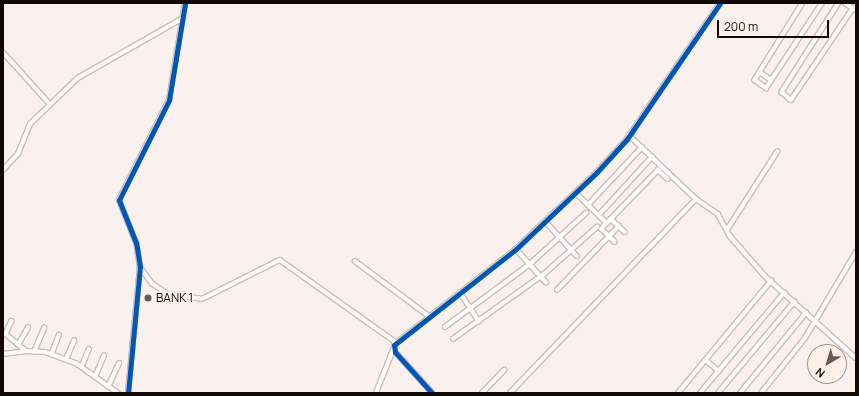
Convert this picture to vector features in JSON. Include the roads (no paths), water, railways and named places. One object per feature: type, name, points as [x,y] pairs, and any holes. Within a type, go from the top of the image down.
[{"type":"street","points":[[128,393],[140,267],[136,243],[120,206],[120,193],[169,100],[185,3]]},
{"type":"street","points":[[376,393],[396,342],[516,249],[576,193],[630,135],[720,3]]},
{"type":"street","points":[[803,3],[754,80],[766,88],[822,3]]},
{"type":"street","points":[[839,3],[782,91],[791,100],[854,9],[845,3]]},
{"type":"street","points":[[3,170],[18,154],[30,124],[50,104],[95,66],[183,18]]},
{"type":"street","points":[[3,52],[50,104]]},
{"type":"street","points":[[760,72],[771,80]]},
{"type":"street","points":[[630,135],[696,199],[718,214],[727,230],[771,281],[856,358]]},
{"type":"street","points":[[588,205],[642,147]]},
{"type":"street","points":[[727,230],[777,152]]},
{"type":"street","points":[[599,215],[652,156]]},
{"type":"street","points":[[615,242],[602,230],[607,223],[658,170],[668,179]]},
{"type":"street","points":[[576,193],[607,223]]},
{"type":"street","points":[[510,393],[696,199]]},
{"type":"street","points":[[445,327],[530,264],[586,213]]},
{"type":"street","points":[[611,219],[625,232]]},
{"type":"street","points":[[546,222],[577,256]]},
{"type":"street","points":[[453,339],[541,276],[572,250],[597,226]]},
{"type":"street","points":[[557,290],[619,226]]},
{"type":"street","points":[[516,249],[546,282]]},
{"type":"street","points":[[761,393],[815,321],[856,252]]},
{"type":"street","points":[[140,267],[160,290],[177,298],[202,299],[280,260],[396,342]]},
{"type":"street","points":[[355,261],[430,316]]},
{"type":"street","points":[[678,393],[771,281]]},
{"type":"street","points":[[460,292],[479,321]]},
{"type":"street","points":[[700,393],[784,293]]},
{"type":"street","points":[[718,393],[794,302]]},
{"type":"street","points":[[740,393],[806,313]]},
{"type":"street","points":[[12,321],[6,334],[26,352]]},
{"type":"street","points":[[18,345],[28,328]]},
{"type":"street","points":[[34,352],[44,328]]},
{"type":"street","points":[[52,353],[59,335]]},
{"type":"street","points":[[66,359],[74,341]]},
{"type":"street","points":[[82,366],[89,349]]},
{"type":"street","points":[[393,350],[432,393]]},
{"type":"street","points":[[3,354],[26,352],[52,353],[82,366],[108,387],[118,393]]},
{"type":"street","points":[[95,376],[104,356]]},
{"type":"street","points":[[706,360],[719,371]]},
{"type":"street","points":[[108,387],[119,363]]},
{"type":"street","points":[[482,393],[504,370]]},
{"type":"place","name":"BANK 1","points":[[148,298]]}]
